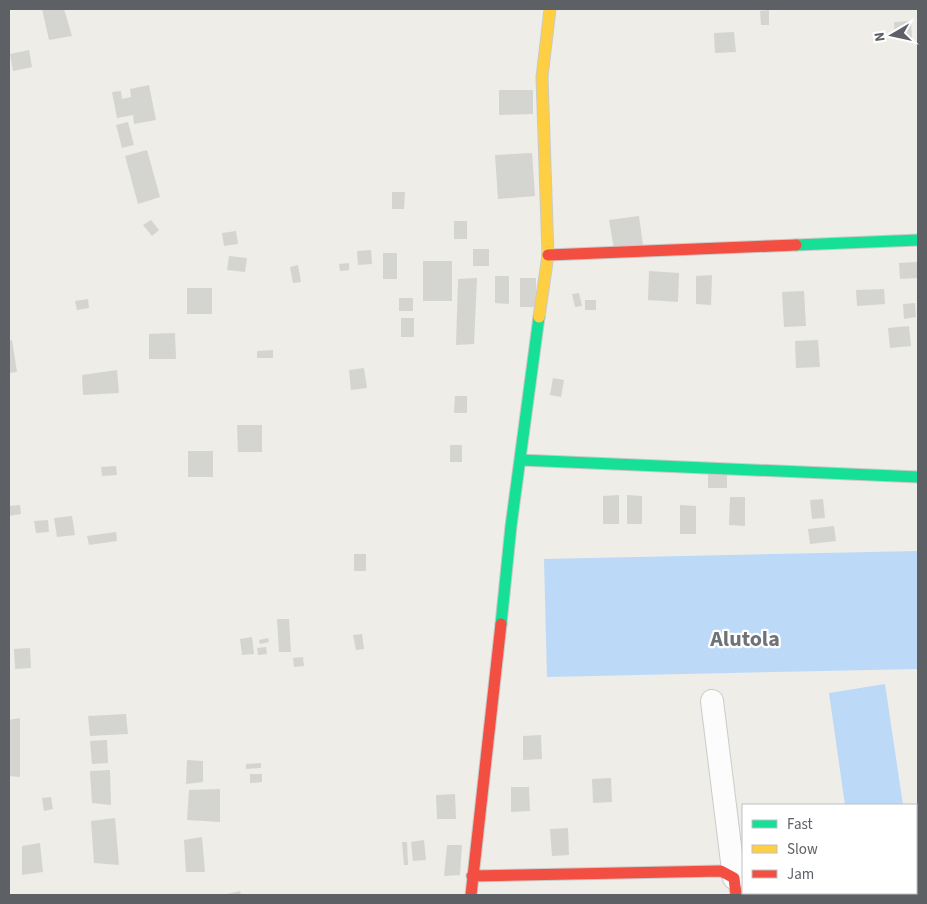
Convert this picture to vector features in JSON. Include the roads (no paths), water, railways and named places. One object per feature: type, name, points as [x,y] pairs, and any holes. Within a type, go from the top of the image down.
[{"type":"street","points":[[472,895],[472,876],[512,526],[528,394],[548,255],[542,77],[550,9]]},
{"type":"street","points":[[548,255],[918,240]]},
{"type":"street","points":[[521,460],[918,477]]},
{"type":"street","points":[[712,701],[735,887]]},
{"type":"street","points":[[472,876],[721,870],[735,887]]},
{"type":"water","points":[[918,551],[918,669],[547,677],[544,559]]},
{"type":"water","points":[[885,684],[903,804],[845,804],[829,693]]},
{"type":"water","points":[[859,894],[916,894],[916,895]]},
{"type":"district","name":"Alutola","points":[[745,639]]}]
